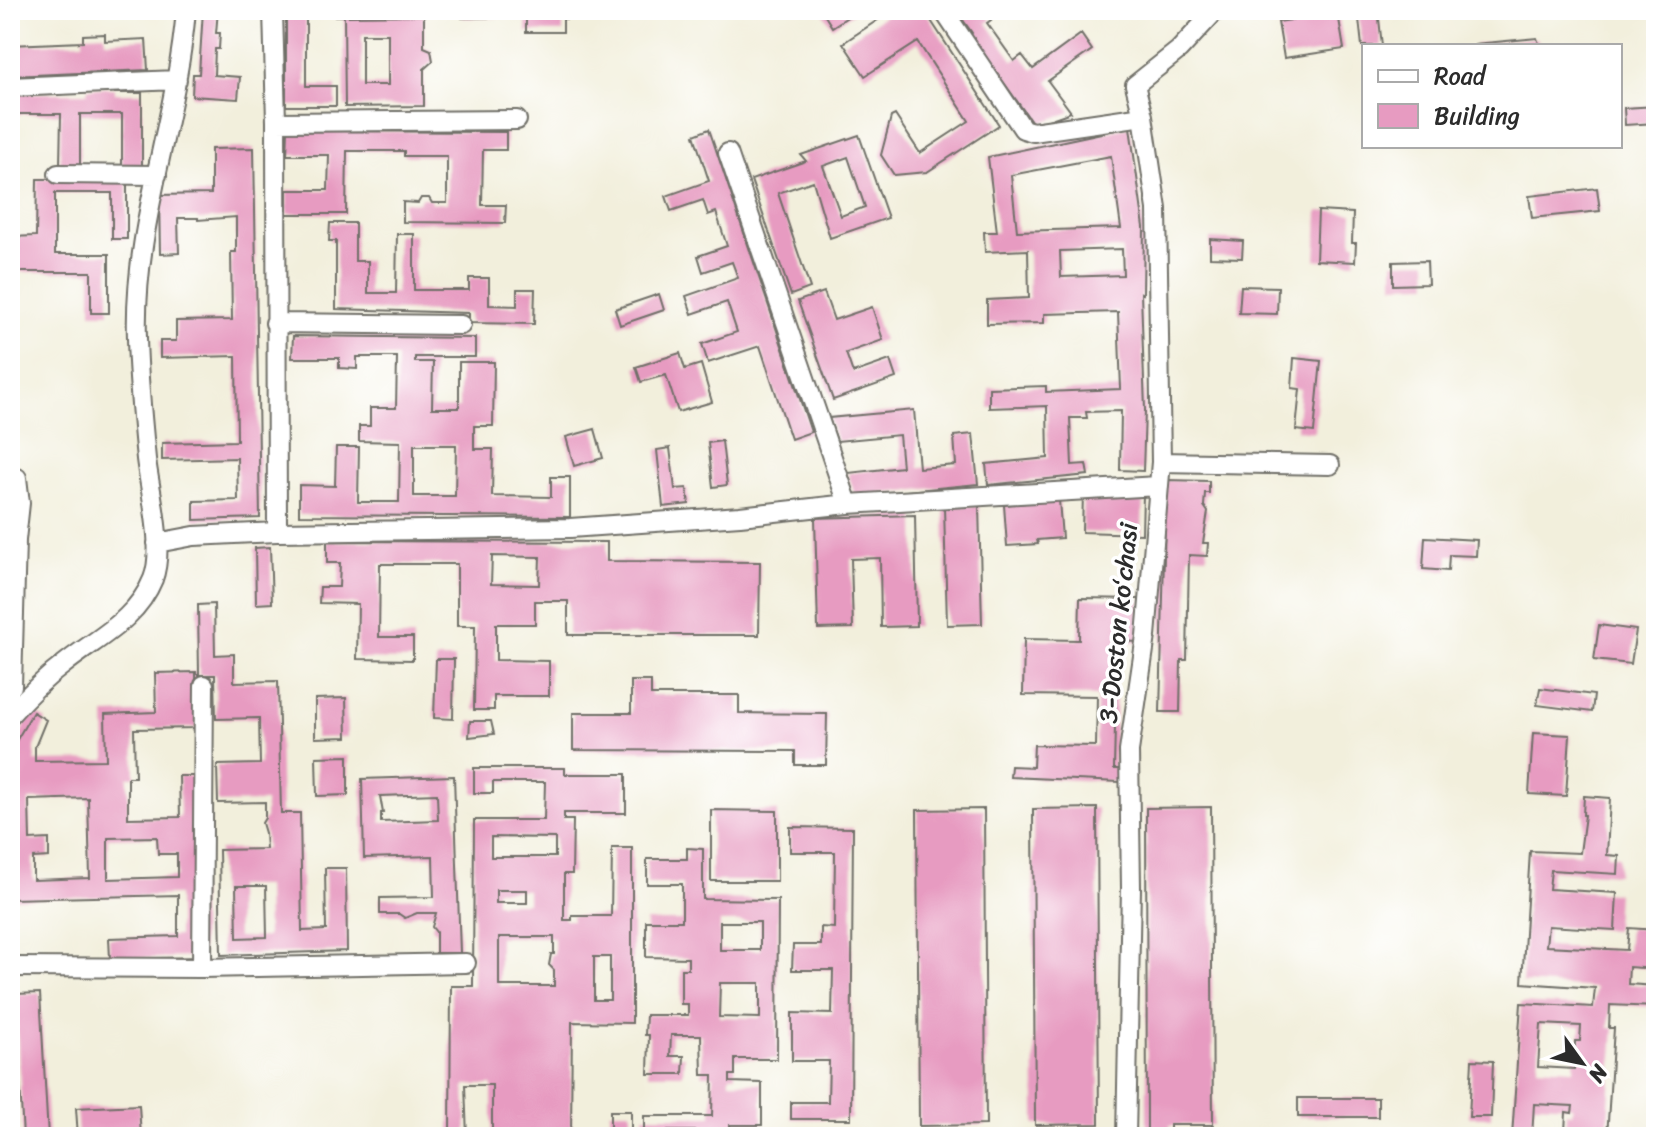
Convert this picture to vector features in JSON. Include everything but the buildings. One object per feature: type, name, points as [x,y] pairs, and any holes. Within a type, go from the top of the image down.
[{"type":"street","points":[[10,715],[62,665],[114,630],[137,608],[154,577],[157,543],[136,336],[141,248],[177,80],[186,10]]},
{"type":"street","points":[[273,10],[277,532]]},
{"type":"street","points":[[943,10],[1023,129],[1033,132],[1143,116]]},
{"type":"street","name":"3-Doston koʻchasi","points":[[1126,1137],[1131,888],[1129,751],[1146,636],[1161,462],[1157,209],[1143,116],[1135,85],[1179,50],[1216,10]]},
{"type":"street","points":[[10,87],[177,80]]},
{"type":"street","points":[[276,122],[517,120]]},
{"type":"street","points":[[728,153],[848,504]]},
{"type":"street","points":[[58,174],[157,175]]},
{"type":"street","points":[[275,323],[461,325]]},
{"type":"street","points":[[1161,462],[1330,465]]},
{"type":"street","points":[[10,477],[17,478],[20,503],[11,686],[29,694]]},
{"type":"street","points":[[157,543],[194,536],[277,532],[570,528],[740,516],[848,504],[1158,486]]},
{"type":"street","points":[[202,968],[204,685]]},
{"type":"street","points":[[10,967],[202,968],[466,963]]}]
